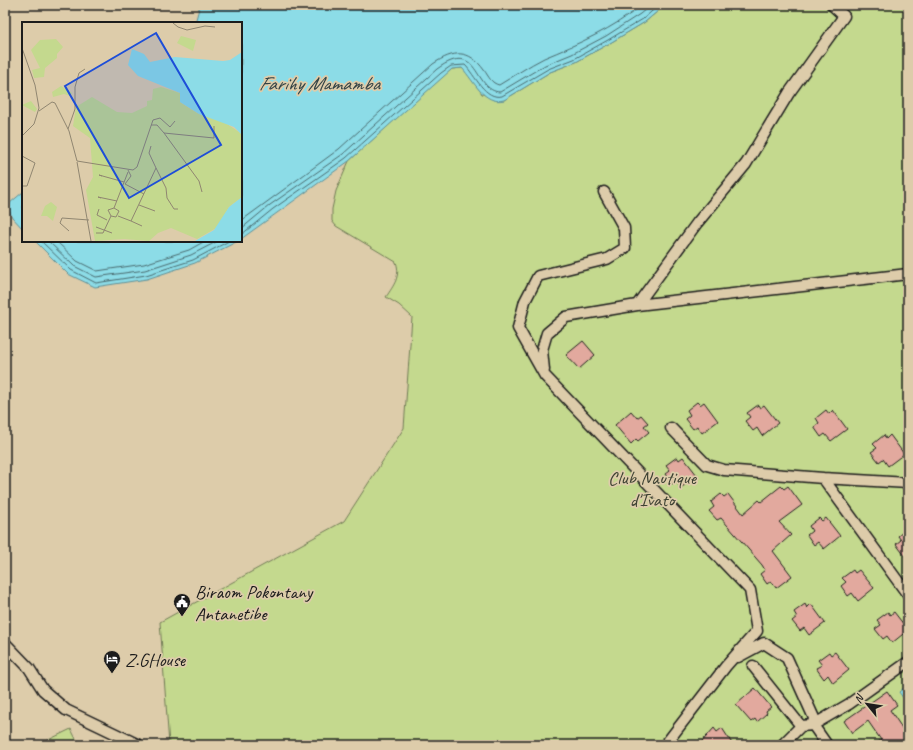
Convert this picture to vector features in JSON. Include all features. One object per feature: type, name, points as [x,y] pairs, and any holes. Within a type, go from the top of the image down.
[{"type":"street","points":[[637,306],[697,223],[746,164],[789,93],[844,16],[832,5]]},
{"type":"street","points":[[604,192],[624,228],[624,248],[606,258],[538,276],[525,301],[518,328],[545,376],[750,590],[756,631],[665,745]]},
{"type":"street","points":[[545,376],[542,350],[547,333],[566,317],[637,306],[908,274]]},
{"type":"street","points":[[672,428],[707,465],[724,470],[908,483]]},
{"type":"street","points":[[823,478],[908,595]]},
{"type":"street","points":[[5,643],[29,668],[43,690],[66,710],[139,745]]},
{"type":"street","points":[[730,662],[747,651],[764,643],[780,651],[787,658],[804,692],[814,718],[813,725],[827,745]]},
{"type":"street","points":[[782,745],[802,726],[813,725],[849,704],[908,662]]},
{"type":"street","points":[[753,666],[802,726]]},
{"type":"green space","name":"Club Nautique d'Ivato","points":[[665,5],[908,5],[908,745],[169,745],[160,622],[344,521],[404,428],[412,317],[399,305],[386,297],[396,280],[398,272],[396,262],[336,226],[332,221],[332,209],[336,191],[349,161],[452,69],[462,68],[472,78],[482,94],[504,100],[550,72],[576,62],[610,43],[645,22]]},
{"type":"green space","points":[[71,729],[79,745],[38,745]]},
{"type":"water","name":"Farihy Mamamba","points":[[200,5],[665,5],[645,22],[610,43],[576,62],[550,72],[504,100],[497,101],[485,96],[462,68],[452,69],[349,161],[242,238],[242,22],[195,22]]},
{"type":"water","points":[[22,193],[22,228],[12,217],[9,210],[10,203]]},
{"type":"water","points":[[36,242],[236,242],[195,263],[147,279],[95,287],[68,274]]},
{"type":"water","points":[[908,685],[908,705],[899,692]]},
{"type":"building","points":[[583,341],[595,355],[579,369],[566,355]]},
{"type":"building","points":[[697,402],[700,405],[704,402],[718,421],[702,433],[697,426],[693,429],[685,419],[690,415],[687,410]]},
{"type":"building","points":[[758,405],[760,408],[764,405],[778,423],[762,436],[757,428],[753,431],[745,421],[750,417],[747,413]]},
{"type":"building","points":[[826,410],[829,414],[833,410],[847,429],[831,441],[825,434],[821,437],[814,427],[819,423],[816,418]]},
{"type":"building","points":[[631,411],[637,418],[641,415],[648,423],[644,426],[649,432],[638,441],[636,439],[631,444],[615,425]]},
{"type":"building","points":[[884,435],[886,439],[890,435],[904,454],[888,466],[883,459],[879,462],[871,452],[877,448],[873,444]]},
{"type":"building","points":[[677,457],[679,460],[683,457],[697,475],[681,488],[676,481],[672,484],[665,474],[670,470],[666,465]]},
{"type":"building","points":[[781,486],[784,489],[788,486],[802,505],[779,522],[791,535],[773,551],[792,576],[776,588],[771,581],[767,584],[760,574],[765,570],[762,565],[721,518],[717,520],[709,511],[714,507],[711,502],[721,494],[724,497],[728,494],[743,514],[759,500],[761,502]]},
{"type":"building","points":[[819,518],[822,521],[826,518],[840,536],[824,549],[818,542],[814,545],[807,535],[812,531],[809,526]]},
{"type":"building","points":[[908,528],[908,560],[896,544],[901,540],[898,536]]},
{"type":"building","points":[[853,570],[855,573],[859,570],[874,588],[858,601],[852,593],[848,596],[841,586],[846,582],[842,578]]},
{"type":"building","points":[[805,604],[807,608],[811,604],[825,623],[809,635],[804,628],[800,631],[792,621],[797,617],[794,612]]},
{"type":"building","points":[[888,612],[890,615],[894,612],[908,630],[892,643],[887,636],[883,639],[875,629],[881,625],[877,620]]},
{"type":"building","points":[[829,652],[831,655],[835,652],[849,670],[833,683],[828,675],[824,679],[816,668],[822,665],[818,660]]},
{"type":"building","points":[[755,688],[771,707],[757,722],[755,719],[751,722],[736,705]]},
{"type":"building","points":[[887,691],[897,705],[890,710],[908,737],[908,745],[873,745],[881,740],[868,721],[852,733],[844,721]]},
{"type":"building","points":[[714,728],[717,732],[722,728],[733,745],[699,745]]},
{"type":"place","name":"Biraom Pokontany Antanetibe","points":[[182,617]]},
{"type":"place","name":"Z.GHouse","points":[[112,674]]}]
